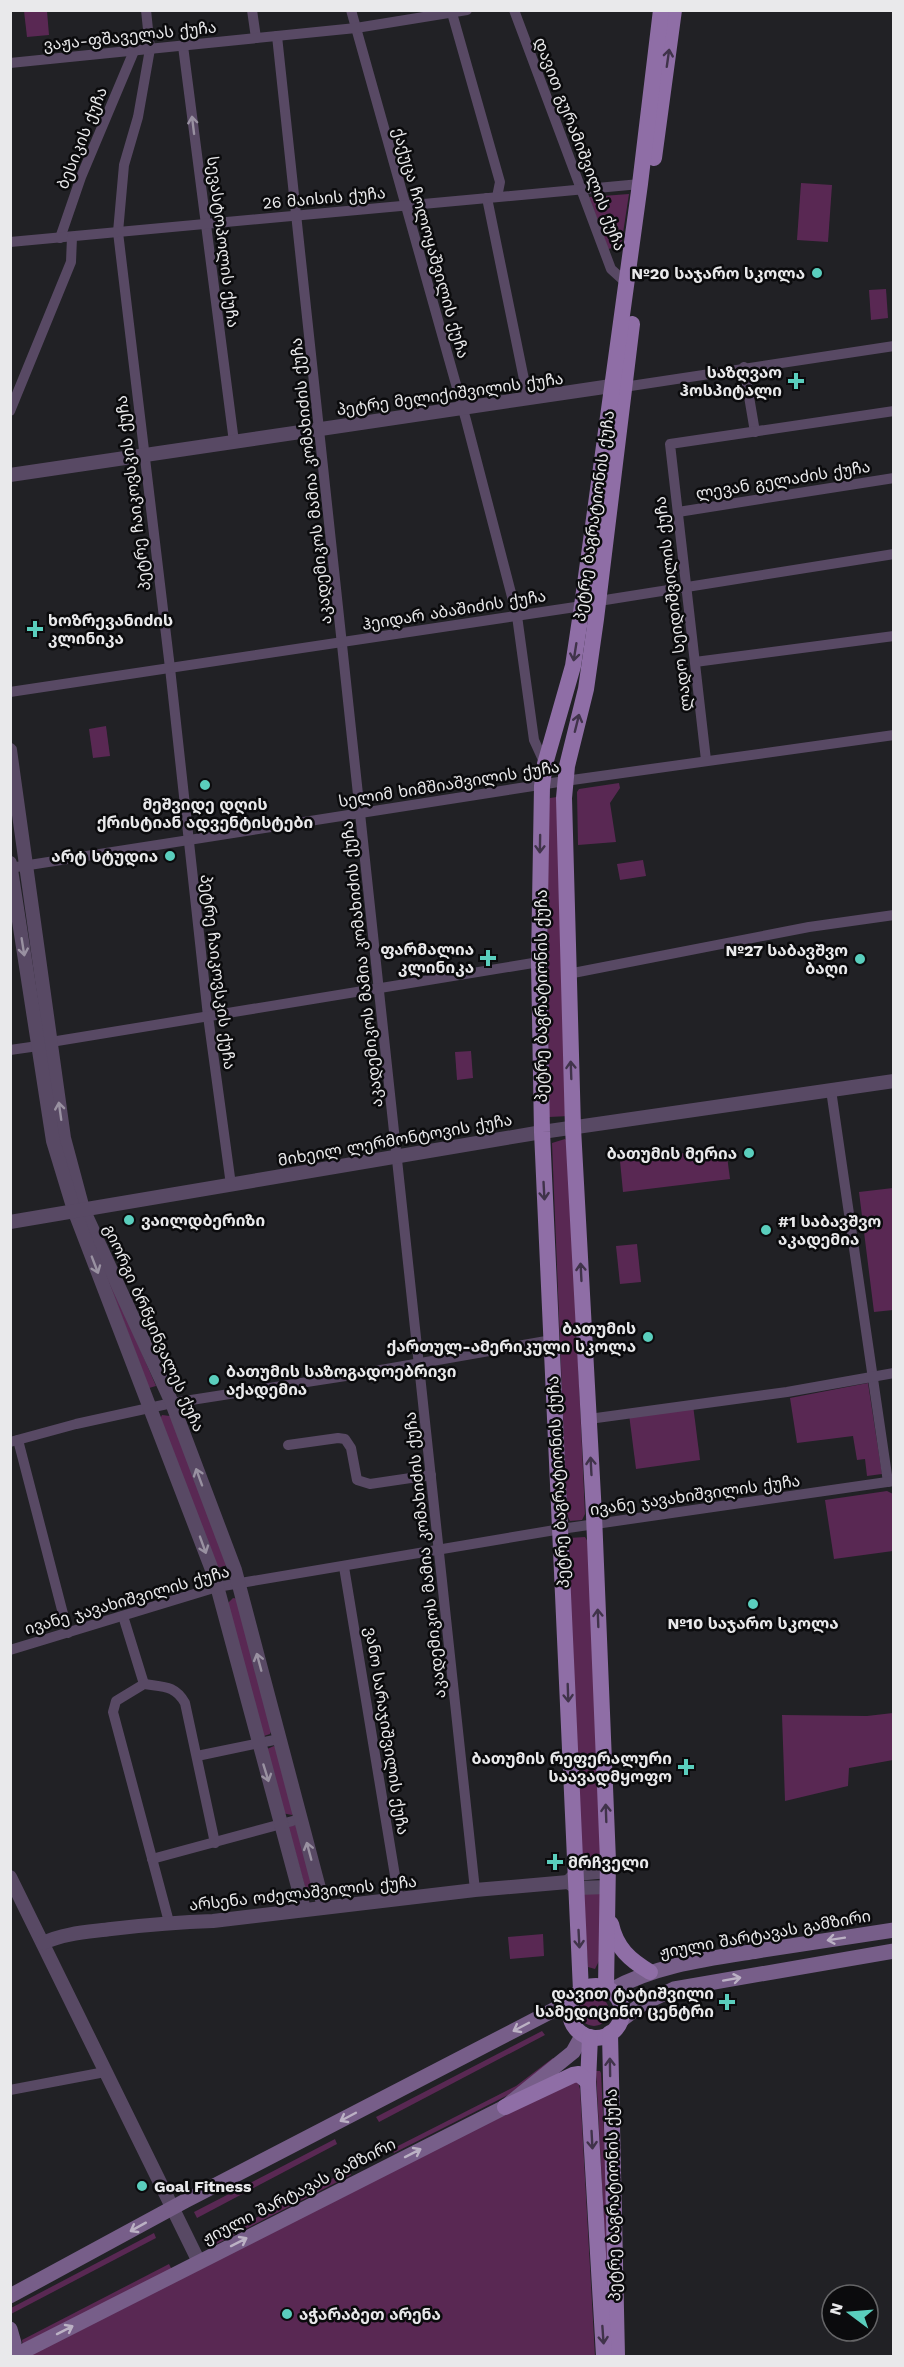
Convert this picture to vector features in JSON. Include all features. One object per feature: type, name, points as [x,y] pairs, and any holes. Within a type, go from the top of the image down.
[{"type":"main road","name":"პეტრე ბაგრატიონის ქუჩა","points":[[618,387],[627,280],[661,10]]},
{"type":"main road","name":"პეტრე ბაგრატიონის ქუჩა","points":[[608,1989],[608,1879],[594,1525],[573,1128],[565,781],[586,689],[590,604],[618,387],[674,10]]},
{"type":"main road","name":"პეტრე ბაგრატიონის ქუჩა","points":[[577,1995],[561,1529],[542,1132],[539,962],[542,786],[545,764],[590,604]]},
{"type":"main road","points":[[608,1908],[616,1941],[626,1956],[650,1972]]},
{"type":"main road","name":"ჟიული შარტავას გამზირი","points":[[608,1989],[650,1972],[690,1962],[894,1930]]},
{"type":"main road","points":[[577,1995],[570,2009],[571,2019],[576,2028],[586,2036],[604,2036],[642,2004],[674,1989],[894,1952]]},
{"type":"main road","points":[[10,2296],[577,1995],[590,1986],[608,1989],[621,2004],[615,2027]]},
{"type":"main road","name":"პეტრე ბაგრატიონის ქუჩა","points":[[615,2027],[617,2356]]},
{"type":"main road","name":"პეტრე ბაგრატიონის ქუჩა","points":[[586,2036],[604,2356]]},
{"type":"main road","name":"ჟიული შარტავას გამზირი","points":[[12,2356],[505,2107],[573,2052],[586,2036]]},
{"type":"main road","points":[[505,2107],[573,2075],[579,2074],[588,2082]]},
{"type":"main road","points":[[10,2329],[14,2343],[12,2356]]},
{"type":"street","points":[[146,10],[150,49]]},
{"type":"street","points":[[252,10],[256,38]]},
{"type":"street","name":"ქაქუცა ჩოლოყაშვილის ქუჩა","points":[[351,10],[462,408],[517,616],[534,740],[545,764]]},
{"type":"street","name":"ვაჟა-ფშაველას ქუჩა","points":[[10,63],[356,28],[401,16],[467,10]]},
{"type":"street","name":"დავით გურამიშვილის ქუჩა","points":[[514,10],[611,269],[622,279],[627,280]]},
{"type":"street","points":[[452,13],[500,182],[492,198],[528,399]]},
{"type":"street","name":"აკადემიკოს მამია კომახიძის ქუჩა","points":[[277,36],[321,429],[476,1890]]},
{"type":"street","name":"სევასტოპოლის ქუჩა","points":[[183,46],[234,442]]},
{"type":"street","name":"პეტრე ჩაიკოვსკის ქუჩა","points":[[150,49],[138,117],[124,165],[118,232],[170,668],[187,842],[231,1185]]},
{"type":"street","name":"ბესიკის ქუჩა","points":[[60,238],[81,177],[134,51]]},
{"type":"street","name":"26 მაისის ქუჩა","points":[[10,242],[640,184]]},
{"type":"street","points":[[10,411],[71,262],[72,237]]},
{"type":"street","name":"პეტრე მელიქიშვილის ქუჩა","points":[[10,476],[894,346]]},
{"type":"street","points":[[744,368],[755,432],[894,411]]},
{"type":"street","name":"ლადო სეიდიშვილის ქუჩა","points":[[706,760],[670,444],[755,432]]},
{"type":"street","name":"ლევან გელაძის ქუჩა","points":[[678,512],[894,478]]},
{"type":"street","name":"ჰეიდარ აბაშიძის ქუჩა","points":[[10,692],[517,616],[894,555]]},
{"type":"street","points":[[695,662],[894,636]]},
{"type":"street","name":"სელიმ ხიმშიაშვილის ქუჩა","points":[[11,868],[565,781],[894,735]]},
{"type":"street","name":"გიორგი ბრწყინვალეს ქუჩა","points":[[10,750],[26,867],[44,1044]]},
{"type":"street","name":"გიორგი ბრწყინვალეს ქუჩა","points":[[10,863],[44,1044],[79,1210],[149,1408],[217,1587],[304,1910]]},
{"type":"street","points":[[568,974],[809,927],[894,915]]},
{"type":"street","points":[[10,1050],[539,962]]},
{"type":"street","name":"მიხეილ ლერმონტოვის ქუჩა","points":[[10,1222],[542,1132],[894,1081]]},
{"type":"street","points":[[831,1090],[872,1377],[891,1482]]},
{"type":"street","name":"გიორგი ბრწყინვალეს ქუჩა","points":[[79,1210],[172,1403],[238,1583],[324,1907]]},
{"type":"street","points":[[68,1633],[14,1441],[76,1424],[172,1403],[420,1364],[552,1340]]},
{"type":"street","points":[[589,1419],[787,1392],[894,1372]]},
{"type":"street","points":[[288,1445],[345,1439],[351,1448],[357,1480],[362,1483],[370,1484],[431,1474]]},
{"type":"street","name":"ივანე ჯავახიშვილის ქუჩა","points":[[10,1650],[217,1587],[561,1529],[891,1482]]},
{"type":"street","name":"ვანო სარაჯიშვილის ქუჩა","points":[[344,1567],[399,1900]]},
{"type":"street","points":[[123,1616],[144,1684]]},
{"type":"street","points":[[168,1922],[113,1712],[116,1701],[144,1684],[171,1689],[180,1694],[185,1703],[215,1843]]},
{"type":"street","points":[[197,1756],[279,1739]]},
{"type":"street","points":[[152,1859],[300,1819]]},
{"type":"street","points":[[10,1878],[199,2262]]},
{"type":"street","name":"არსენა ოძელაშვილის ქუჩა","points":[[43,1943],[57,1936],[168,1922],[213,1921],[476,1890],[608,1879]]},
{"type":"street","points":[[10,2090],[105,2072]]},
{"type":"shaded area","points":[[24,11],[47,11],[49,35],[27,37]]},
{"type":"shaded area","points":[[801,183],[832,185],[828,242],[797,240]]},
{"type":"shaded area","points":[[629,194],[621,246],[608,249],[589,197]]},
{"type":"shaded area","points":[[886,289],[888,318],[871,320],[869,290]]},
{"type":"shaded area","points":[[106,726],[110,756],[93,758],[89,729]]},
{"type":"shaded area","points":[[619,783],[620,788],[610,803],[616,842],[578,845],[577,792],[579,789]]},
{"type":"shaded area","points":[[557,797],[569,1116],[549,1117],[547,805],[550,798]]},
{"type":"shaded area","points":[[643,860],[646,876],[620,880],[617,864]]},
{"type":"shaded area","points":[[471,1051],[473,1078],[457,1080],[455,1052]]},
{"type":"shaded area","points":[[565,1139],[568,1142],[585,1514],[582,1520],[570,1521],[567,1514],[552,1143]]},
{"type":"shaded area","points":[[726,1148],[730,1179],[623,1192],[620,1161]]},
{"type":"shaded area","points":[[893,1188],[893,1310],[874,1312],[859,1192]]},
{"type":"shaded area","points":[[88,1228],[156,1386],[149,1388]]},
{"type":"shaded area","points":[[637,1244],[641,1282],[620,1284],[616,1246]]},
{"type":"shaded area","points":[[868,1383],[882,1474],[867,1476],[865,1459],[857,1460],[853,1436],[797,1443],[790,1398]]},
{"type":"shaded area","points":[[693,1405],[700,1460],[636,1469],[629,1414]]},
{"type":"shaded area","points":[[162,1415],[170,1416],[228,1565],[217,1568],[159,1421]]},
{"type":"shaded area","points":[[887,1491],[893,1494],[893,1551],[834,1559],[825,1500]]},
{"type":"shaded area","points":[[585,1537],[588,1542],[601,1865],[581,1867],[568,1545],[569,1538]]},
{"type":"shaded area","points":[[233,1598],[239,1599],[272,1729],[270,1734],[264,1736],[227,1604]]},
{"type":"shaded area","points":[[893,1713],[893,1760],[849,1768],[848,1786],[785,1801],[782,1715],[867,1716]]},
{"type":"shaded area","points":[[274,1746],[277,1748],[294,1812],[292,1815],[282,1813],[267,1749]]},
{"type":"shaded area","points":[[298,1825],[315,1894],[308,1898],[288,1826]]},
{"type":"shaded area","points":[[601,1893],[599,1961],[595,1969],[588,1967],[583,1894]]},
{"type":"shaded area","points":[[543,1934],[544,1956],[510,1959],[508,1937]]},
{"type":"shaded area","points":[[594,1996],[605,2000],[609,2011],[605,2022],[594,2026],[583,2022],[579,2011],[583,2000]]},
{"type":"shaded area","points":[[542,2031],[545,2035],[379,2122],[376,2117]]},
{"type":"shaded area","points":[[553,2058],[555,2061],[508,2095],[394,2153],[392,2149],[516,2086]]},
{"type":"shaded area","points":[[596,2071],[601,2073],[615,2356],[611,2356]]},
{"type":"shaded area","points":[[568,2080],[578,2082],[580,2089],[595,2356],[29,2356]]},
{"type":"shaded area","points":[[335,2139],[337,2144],[197,2218],[194,2212]]},
{"type":"shaded area","points":[[349,2170],[351,2175],[209,2248],[207,2243]]},
{"type":"shaded area","points":[[154,2233],[156,2238],[11,2314],[11,2308]]},
{"type":"shaded area","points":[[169,2264],[172,2270],[23,2346],[22,2340]]},
{"type":"place","name":"№20 საჯარო სკოლა","points":[[817,273]]},
{"type":"place","name":"საზღვაო ჰოსპიტალი","points":[[796,381]]},
{"type":"place","name":"ხოზრევანიძის კლინიკა","points":[[35,629]]},
{"type":"place","name":"მეშვიდე დღის ქრისტიან ადვენტისტები","points":[[205,785]]},
{"type":"place","name":"არტ სტუდია","points":[[170,856]]},
{"type":"place","name":"ფარმალია კლინიკა","points":[[488,958]]},
{"type":"place","name":"№27 საბავშვო ბაღი","points":[[860,959]]},
{"type":"place","name":"ბათუმის მერია","points":[[749,1153]]},
{"type":"place","name":"ვაილდბერიზი","points":[[129,1220]]},
{"type":"place","name":"#1 საბავშვო აკადემია","points":[[766,1230]]},
{"type":"place","name":"ბათუმის ქართულ-ამერიკული სკოლა","points":[[648,1337]]},
{"type":"place","name":"ბათუმის საზოგადოებრივი აქადემია","points":[[214,1380]]},
{"type":"place","name":"№10 საჯარო სკოლა","points":[[753,1604]]},
{"type":"place","name":"ბათუმის რეფერალური საავადმყოფო","points":[[686,1767]]},
{"type":"place","name":"მრჩველი","points":[[555,1862]]},
{"type":"place","name":"დავით ტატიშვილი სამედიცინო ცენტრი","points":[[727,2002]]},
{"type":"place","name":"Goal Fitness","points":[[142,2186]]},
{"type":"place","name":"აჭარაბეთ არენა","points":[[287,2314]]}]
